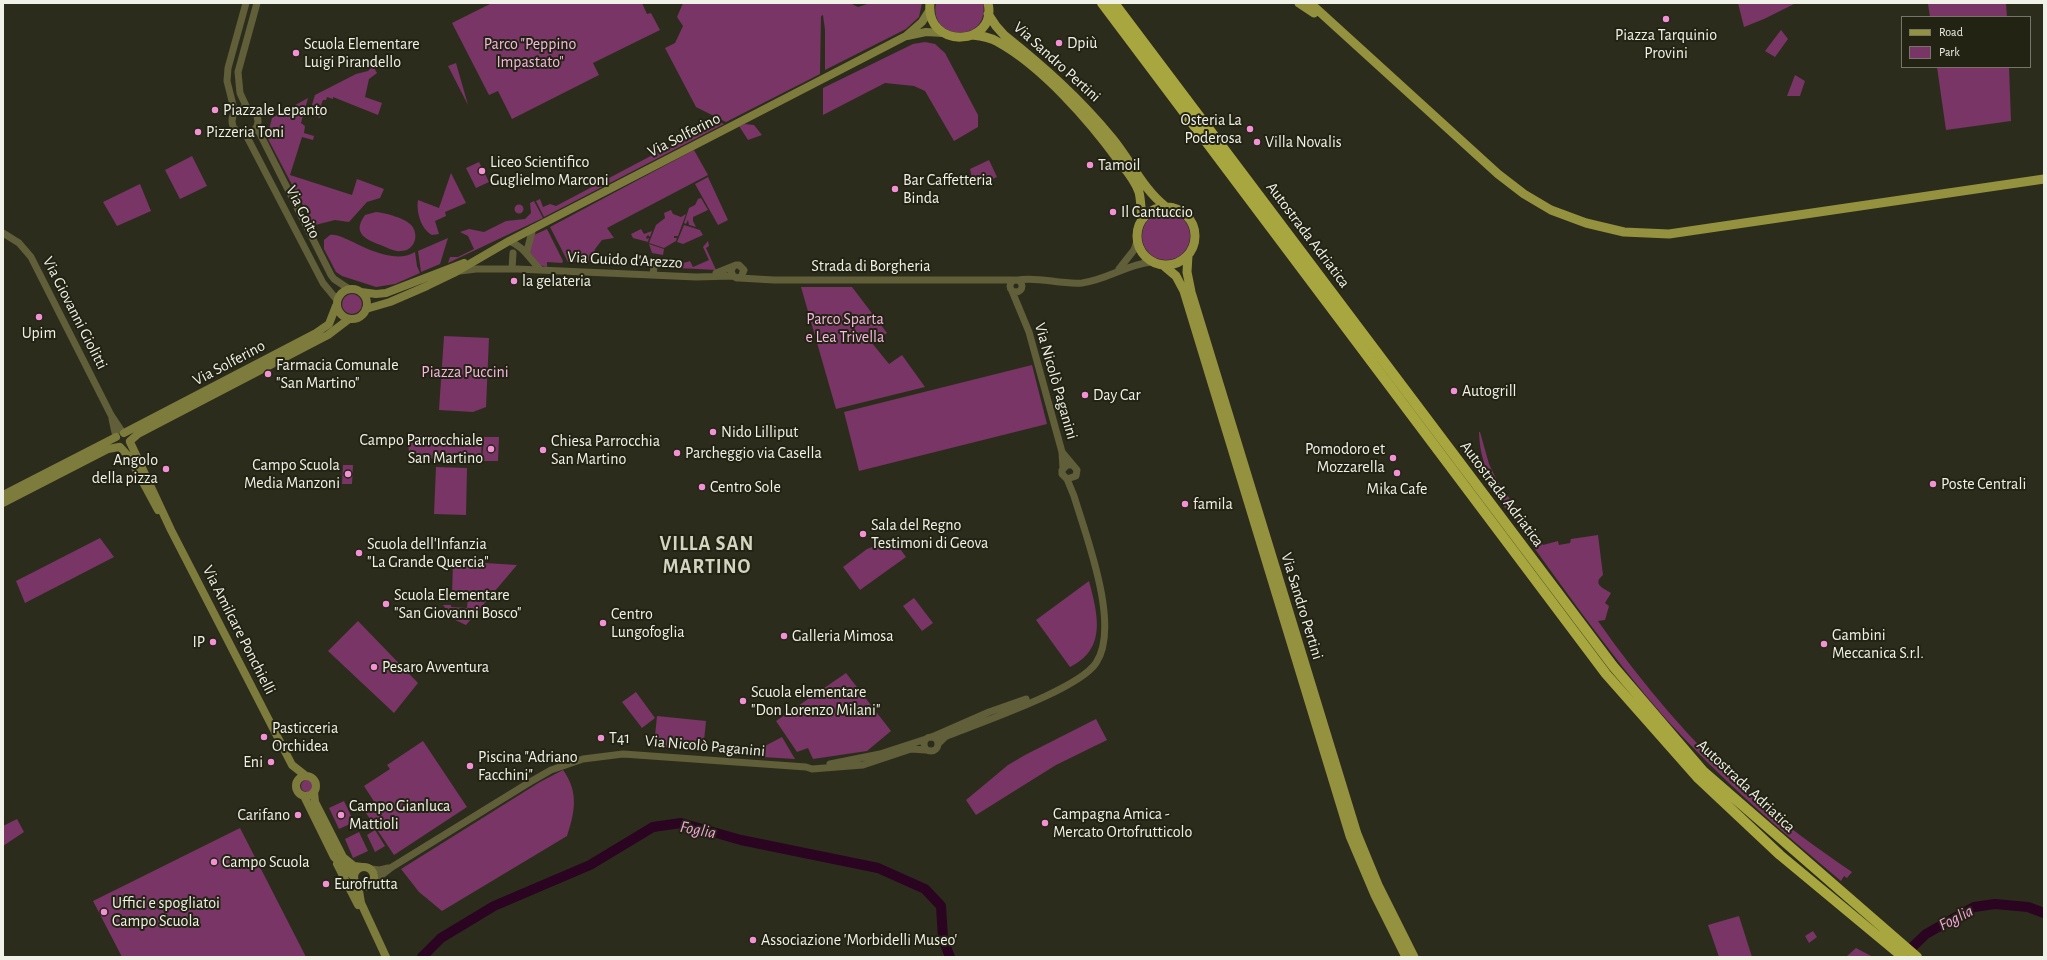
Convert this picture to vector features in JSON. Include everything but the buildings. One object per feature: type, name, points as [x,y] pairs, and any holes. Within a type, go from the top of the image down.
[{"type":"highway","name":"Autostrada Adriatica","points":[[1102,3],[1606,674],[1697,777],[1780,855],[1917,957]]},
{"type":"highway","name":"Autostrada Adriatica","points":[[1114,3],[1613,666],[1703,771],[1903,957]]},
{"type":"main road","points":[[1299,3],[1339,29]]},
{"type":"main road","points":[[1310,3],[1498,174],[1524,194],[1551,210],[1586,223],[1624,232],[1669,234],[2044,179]]},
{"type":"main road","points":[[930,7],[937,27],[943,33]]},
{"type":"main road","name":"Via Solferino","points":[[3,503],[108,449],[126,447],[138,434],[328,335],[349,319],[358,318],[366,309],[410,293],[454,273],[476,259],[533,228],[906,36],[922,22],[930,7]]},
{"type":"main road","name":"Via Sandro Pertini","points":[[972,36],[984,25],[989,7]]},
{"type":"main road","name":"Via Sandro Pertini","points":[[989,7],[996,26],[1004,35],[1064,85],[1089,111],[1119,146],[1152,196],[1166,207],[1182,211],[1192,223],[1195,230],[1194,243],[1188,255],[1181,261],[1172,264],[1163,265],[1152,262]]},
{"type":"main road","name":"Via Solferino","points":[[906,36],[926,32],[943,33]]},
{"type":"main road","name":"Via Sandro Pertini","points":[[943,33],[962,38],[972,36],[988,37],[1013,52],[1053,85],[1078,111],[1108,145],[1139,192],[1142,219],[1138,226],[1137,241]]},
{"type":"main road","points":[[1142,219],[1149,212],[1166,207]]},
{"type":"main road","points":[[1137,241],[1142,253],[1152,262]]},
{"type":"main road","name":"Via Sandro Pertini","points":[[1188,255],[1187,272],[1191,292],[1357,834],[1378,885],[1414,957]]},
{"type":"main road","name":"Via Solferino","points":[[3,496],[316,333],[329,324],[341,293],[350,289],[376,294],[386,293],[476,259]]},
{"type":"main road","name":"Via Sandro Pertini","points":[[1163,265],[1176,276],[1184,291],[1350,836],[1375,895],[1406,957]]},
{"type":"main road","points":[[361,292],[366,299],[366,309]]},
{"type":"main road","points":[[337,303],[341,315],[349,319]]},
{"type":"main road","points":[[120,447],[115,442],[120,435],[129,437],[130,442]]},
{"type":"main road","name":"Via Amilcare Ponchielli","points":[[130,442],[171,530],[292,765],[315,781],[315,802],[343,857],[354,866],[371,870]]},
{"type":"main road","name":"Via Amilcare Ponchielli","points":[[120,447],[130,458],[147,492],[171,530]]},
{"type":"main road","name":"Via Amilcare Ponchielli","points":[[281,742],[297,782],[297,790],[304,796],[334,857],[354,878],[358,885],[358,896],[386,957]]},
{"type":"main road","points":[[297,782],[301,777],[306,776]]},
{"type":"main road","points":[[304,796],[310,795],[314,792]]},
{"type":"main road","points":[[334,857],[357,904],[367,917]]},
{"type":"main road","points":[[354,878],[356,871],[362,867]]},
{"type":"main road","points":[[358,885],[363,888],[373,883],[374,875],[371,870]]},
{"type":"main road","name":"Via Amilcare Ponchielli","points":[[367,917],[365,897],[373,883]]},
{"type":"street","name":"Via Goito","points":[[246,3],[228,68],[227,82],[235,113],[232,119],[233,126],[238,133],[246,135],[323,283],[337,303]]},
{"type":"street","name":"Via Goito","points":[[257,3],[238,72],[240,93],[247,108],[257,115],[259,123],[257,128],[331,275],[334,279],[350,289]]},
{"type":"street","points":[[235,113],[247,108]]},
{"type":"street","points":[[246,135],[257,128]]},
{"type":"street","points":[[527,252],[533,228]]},
{"type":"street","name":"Via Giovanni Giolitti","points":[[3,233],[19,243],[31,257],[120,435]]},
{"type":"street","points":[[509,241],[517,244],[527,252],[541,270]]},
{"type":"street","points":[[1118,271],[1134,250],[1137,241]]},
{"type":"street","points":[[512,269],[513,253]]},
{"type":"street","name":"Strada di Borgheria","points":[[707,277],[781,280],[908,279],[990,281],[1002,279],[1066,283],[1083,282],[1102,278],[1136,264],[1152,262]]},
{"type":"street","points":[[707,277],[739,265],[753,278]]},
{"type":"street","points":[[654,267],[654,276]]},
{"type":"street","points":[[733,267],[731,271],[736,277],[743,275],[744,270]]},
{"type":"street","name":"Via Guido d'Arezzo","points":[[454,273],[470,269],[512,269],[707,277]]},
{"type":"street","points":[[1022,288],[1022,282],[1016,280],[1010,283],[1011,290],[1018,292],[1036,280]]},
{"type":"street","name":"Strada di Borgheria","points":[[990,281],[1002,284],[1011,290]]},
{"type":"street","name":"Via Nicolò Paganini","points":[[1022,288],[1024,317]]},
{"type":"street","name":"Via Nicolò Paganini","points":[[806,767],[812,769],[850,767],[881,760],[912,750],[933,751],[945,737],[1048,695],[1087,673],[1096,663],[1104,640],[1105,618],[1100,588],[1074,496],[1067,479],[1062,474],[1064,468],[1062,452],[1024,317],[1011,290]]},
{"type":"street","name":"Via Nicolò Paganini","points":[[1062,452],[1077,470],[1074,496]]},
{"type":"street","name":"Via Nicolò Paganini","points":[[1064,468],[1072,465]]},
{"type":"street","points":[[1067,479],[1072,479],[1076,476]]},
{"type":"street","name":"Via Nicolò Paganini","points":[[373,883],[392,867],[530,782],[551,770],[583,759],[623,754],[806,767],[860,759],[929,738],[990,712],[1063,687]]},
{"type":"street","points":[[926,750],[924,744],[929,738],[937,739],[938,744]]},
{"type":"street","name":"Via Nicolò Paganini","points":[[371,870],[380,870],[392,867]]},
{"type":"green space","name":"Parco \"Peppino Impastato\"","points":[[492,3],[642,3],[647,14],[651,13],[660,30],[593,63],[599,75],[512,119],[498,91],[489,95],[452,23]]},
{"type":"green space","points":[[683,3],[850,3],[858,7],[870,3],[922,3],[919,17],[906,29],[825,70],[825,30],[823,15],[821,16],[820,74],[726,122],[696,107],[665,48],[675,43],[683,26],[677,17]]},
{"type":"green space","points":[[936,3],[983,3],[983,16],[978,25],[970,31],[960,33],[949,31],[941,25],[936,16]]},
{"type":"green space","points":[[1738,3],[1796,3],[1744,27]]},
{"type":"green space","points":[[2006,3],[2007,16],[1930,16],[1928,4]]},
{"type":"green space","points":[[1781,30],[1788,39],[1775,57],[1765,51]]},
{"type":"green space","points":[[925,42],[935,44],[945,53],[978,115],[978,127],[954,141],[925,91],[914,86],[885,83],[823,115],[823,88],[913,44]]},
{"type":"green space","points":[[456,63],[468,105],[448,66]]},
{"type":"green space","points":[[373,66],[377,73],[369,79],[365,97],[382,103],[378,115],[333,97],[333,99],[327,97],[326,100],[323,100],[321,105],[324,106],[320,118],[309,114],[315,95],[356,74],[368,71]]},
{"type":"green space","points":[[1937,68],[2009,68],[2011,121],[1946,130]]},
{"type":"green space","points":[[1795,75],[1805,81],[1800,96],[1787,96]]},
{"type":"green space","points":[[308,98],[301,123],[305,126],[304,133],[314,136],[313,140],[302,137],[290,175],[352,195],[357,179],[384,189],[380,198],[367,202],[349,222],[335,220],[315,225],[314,221],[311,221],[267,137],[272,118]]},
{"type":"green space","points":[[717,121],[724,124],[544,217],[536,201],[540,199],[543,207],[550,204],[556,206]]},
{"type":"green space","points":[[745,124],[754,125],[762,135],[748,140],[739,126]]},
{"type":"green space","points":[[694,150],[708,175],[607,228],[614,238],[602,240],[595,249],[592,262],[568,262],[550,227]]},
{"type":"green space","points":[[192,156],[207,186],[180,199],[165,170]]},
{"type":"green space","points":[[989,160],[997,177],[974,187],[970,169]]},
{"type":"green space","points":[[479,162],[489,182],[476,188],[466,168]]},
{"type":"green space","points":[[451,173],[466,203],[445,212],[446,216],[435,221],[439,234],[432,235],[425,229],[420,220],[418,200],[439,208]]},
{"type":"green space","points":[[708,177],[728,220],[718,225],[695,184]]},
{"type":"green space","points":[[140,184],[151,211],[117,226],[103,202]]},
{"type":"green space","points":[[701,198],[708,210],[693,217],[696,227],[689,225],[688,220],[686,224],[684,223],[689,208],[695,205],[698,199]]},
{"type":"green space","points":[[534,201],[543,218],[448,263],[450,257],[458,257],[474,249],[468,236],[460,232],[469,229],[484,232],[506,221],[525,219],[531,213],[530,203]]},
{"type":"green space","points":[[517,205],[521,205],[523,209],[521,213],[517,213],[515,211],[515,207]]},
{"type":"green space","points":[[671,210],[673,214],[681,217],[686,214],[678,236],[674,236],[674,238],[677,238],[676,241],[664,248],[649,243],[656,225],[665,218],[664,213]]},
{"type":"green space","points":[[376,212],[395,216],[412,226],[415,239],[414,243],[409,249],[399,251],[392,250],[367,239],[360,232],[361,222],[365,215]]},
{"type":"green space","points":[[1161,212],[1171,212],[1183,219],[1190,231],[1190,241],[1183,253],[1171,260],[1161,260],[1153,256],[1146,249],[1142,241],[1142,231],[1146,223],[1153,216]]},
{"type":"green space","points":[[684,225],[700,230],[703,235],[683,244],[677,242]]},
{"type":"green space","points":[[547,229],[563,261],[562,263],[547,262],[547,267],[540,265],[532,259],[530,255],[530,246],[534,235]]},
{"type":"green space","points":[[641,229],[644,234],[652,231],[650,237],[648,235],[646,237],[647,239],[649,238],[648,242],[633,238],[631,234]]},
{"type":"green space","points":[[330,235],[342,237],[368,249],[392,256],[408,255],[415,252],[417,266],[420,273],[395,284],[376,287],[342,276],[336,272],[324,249],[324,240]]},
{"type":"green space","points":[[448,238],[440,264],[421,272],[418,251]]},
{"type":"green space","points":[[708,241],[709,246],[706,248],[716,270],[659,267],[690,261],[693,267],[709,260],[703,247]]},
{"type":"green space","points":[[649,244],[664,249],[663,255],[652,253]]},
{"type":"green space","name":"Parco Sparta e Lea Trivella","points":[[801,287],[852,287],[887,333],[872,343],[889,364],[902,355],[925,387],[836,409]]},
{"type":"green space","points":[[352,294],[359,297],[362,304],[359,311],[352,314],[345,311],[342,304],[345,297]]},
{"type":"green space","name":"Piazza Puccini","points":[[444,336],[489,338],[486,407],[473,412],[439,410]]},
{"type":"green space","points":[[1032,365],[1047,424],[859,471],[844,412]]},
{"type":"green space","points":[[1479,432],[1489,464],[1497,481],[1543,545],[1558,541],[1559,545],[1570,543],[1571,539],[1598,535],[1603,575],[1598,581],[1600,586],[1611,593],[1605,603],[1609,606],[1605,620],[1598,621],[1650,690],[1708,755],[1750,795],[1800,835],[1852,872],[1847,878],[1844,876],[1841,881],[1750,803],[1686,741],[1644,694],[1582,614],[1503,505],[1504,502],[1490,477],[1483,460]]},
{"type":"green space","points":[[408,435],[482,437],[481,460],[413,458],[409,455]]},
{"type":"green space","name":"Campo Parrocchiale San Martino","points":[[484,437],[499,437],[498,461],[482,461]]},
{"type":"green space","name":"Campo Scuola Media Manzoni","points":[[343,465],[353,465],[352,484],[342,484]]},
{"type":"green space","points":[[436,467],[467,468],[466,515],[434,514]]},
{"type":"green space","points":[[100,538],[114,557],[25,603],[16,581]]},
{"type":"green space","points":[[893,539],[906,557],[860,590],[843,567],[867,549]]},
{"type":"green space","points":[[453,561],[517,565],[466,625],[453,619],[443,605],[467,608],[468,595],[452,595]]},
{"type":"green space","points":[[1089,581],[1097,618],[1095,641],[1090,651],[1082,660],[1070,667],[1036,620]]},
{"type":"green space","points":[[914,598],[933,623],[922,631],[903,606]]},
{"type":"green space","name":"Pesaro Avventura","points":[[358,621],[418,683],[394,713],[328,651]]},
{"type":"green space","points":[[846,673],[891,731],[867,751],[813,759],[808,748],[797,752],[776,721]]},
{"type":"green space","points":[[636,692],[655,718],[642,728],[622,702]]},
{"type":"green space","points":[[657,716],[706,721],[703,751],[654,746]]},
{"type":"green space","points":[[1096,719],[1107,740],[1056,765],[976,815],[966,800],[1008,765]]},
{"type":"green space","points":[[782,737],[795,759],[746,756]]},
{"type":"green space","points":[[423,741],[467,807],[394,855],[364,810],[375,803],[364,786],[390,769],[387,765]]},
{"type":"green space","points":[[563,770],[572,786],[574,802],[572,819],[567,836],[442,911],[419,892],[401,869],[540,782]]},
{"type":"green space","points":[[305,780],[309,780],[313,786],[309,792],[305,792],[301,788],[301,784]]},
{"type":"green space","name":"Campo Gianluca Mattioli","points":[[344,801],[354,822],[339,829],[329,808]]},
{"type":"green space","points":[[17,819],[24,832],[3,846],[3,826]]},
{"type":"green space","name":"Campo Scuola","points":[[240,828],[306,957],[122,957],[93,901]]},
{"type":"green space","points":[[375,830],[385,846],[375,852],[367,835]]},
{"type":"green space","points":[[359,832],[368,851],[353,858],[345,839]]},
{"type":"green space","points":[[1739,916],[1752,957],[1719,957],[1708,925]]},
{"type":"green space","points":[[1813,931],[1817,937],[1809,943],[1805,936]]},
{"type":"green space","points":[[1856,948],[1873,957],[1846,957]]},
{"type":"waterway","name":"Foglia","points":[[422,957],[441,938],[494,906],[590,865],[653,827],[681,823],[741,840],[878,868],[925,889],[941,906],[943,939],[950,957]]},
{"type":"waterway","name":"Foglia","points":[[1903,956],[1926,934],[1974,907],[1995,904],[2028,907],[2044,913]]},
{"type":"place","name":"Piazza Tarquinio Provini","points":[[1666,19]]},
{"type":"place","name":"Dpiù","points":[[1059,43]]},
{"type":"place","name":"Scuola Elementare Luigi Pirandello","points":[[296,53]]},
{"type":"place","name":"Piazzale Lepanto","points":[[215,110]]},
{"type":"place","name":"Osteria La Poderosa","points":[[1250,129]]},
{"type":"place","name":"Pizzeria Toni","points":[[198,132]]},
{"type":"place","name":"Villa Novalis","points":[[1257,142]]},
{"type":"place","name":"Tamoil","points":[[1090,165]]},
{"type":"place","name":"Liceo Scientifico Guglielmo Marconi","points":[[482,171]]},
{"type":"place","name":"Bar Caffetteria Binda","points":[[895,189]]},
{"type":"place","name":"Il Cantuccio","points":[[1113,212]]},
{"type":"place","name":"la gelateria","points":[[514,281]]},
{"type":"place","name":"Upim","points":[[39,317]]},
{"type":"place","name":"Farmacia Comunale \"San Martino\"","points":[[268,374]]},
{"type":"place","name":"Autogrill","points":[[1454,391]]},
{"type":"place","name":"Day Car","points":[[1085,395]]},
{"type":"place","name":"Nido Lilliput","points":[[713,432]]},
{"type":"place","name":"Campo Parrocchiale San Martino","points":[[491,449]]},
{"type":"place","name":"Chiesa Parrocchia San Martino","points":[[543,450]]},
{"type":"place","name":"Parcheggio via Casella","points":[[677,453]]},
{"type":"place","name":"Pomodoro et Mozzarella","points":[[1393,458]]},
{"type":"place","name":"Angolo della pizza","points":[[166,469]]},
{"type":"place","name":"Mika Cafe","points":[[1397,473]]},
{"type":"place","name":"Campo Scuola Media Manzoni","points":[[348,474]]},
{"type":"place","name":"Poste Centrali","points":[[1933,484]]},
{"type":"place","name":"Centro Sole","points":[[702,487]]},
{"type":"place","name":"famila","points":[[1185,504]]},
{"type":"place","name":"Sala del Regno Testimoni di Geova","points":[[863,534]]},
{"type":"place","name":"Scuola dell'Infanzia \"La Grande Quercia\"","points":[[359,553]]},
{"type":"place","name":"Scuola Elementare \"San Giovanni Bosco\"","points":[[386,604]]},
{"type":"place","name":"Centro Lungofoglia","points":[[603,623]]},
{"type":"place","name":"Galleria Mimosa","points":[[784,636]]},
{"type":"place","name":"IP","points":[[213,642]]},
{"type":"place","name":"Gambini Meccanica S.r.l.","points":[[1824,644]]},
{"type":"place","name":"Pesaro Avventura","points":[[374,667]]},
{"type":"place","name":"Scuola elementare \"Don Lorenzo Milani\"","points":[[743,701]]},
{"type":"place","name":"Pasticceria Orchidea","points":[[264,737]]},
{"type":"place","name":"T41","points":[[601,738]]},
{"type":"place","name":"Eni","points":[[271,762]]},
{"type":"place","name":"Piscina \"Adriano Facchini\"","points":[[470,766]]},
{"type":"place","name":"Carifano","points":[[298,815]]},
{"type":"place","name":"Campo Gianluca Mattioli","points":[[341,815]]},
{"type":"place","name":"Campagna Amica - Mercato Ortofrutticolo","points":[[1045,823]]},
{"type":"place","name":"Campo Scuola","points":[[214,862]]},
{"type":"place","name":"Eurofrutta","points":[[326,884]]},
{"type":"place","name":"Uffici e spogliatoi Campo Scuola","points":[[104,912]]},
{"type":"place","name":"Associazione 'Morbidelli Museo'","points":[[753,940]]},
{"type":"district","name":"VILLA SAN MARTINO","points":[[707,556]]}]
